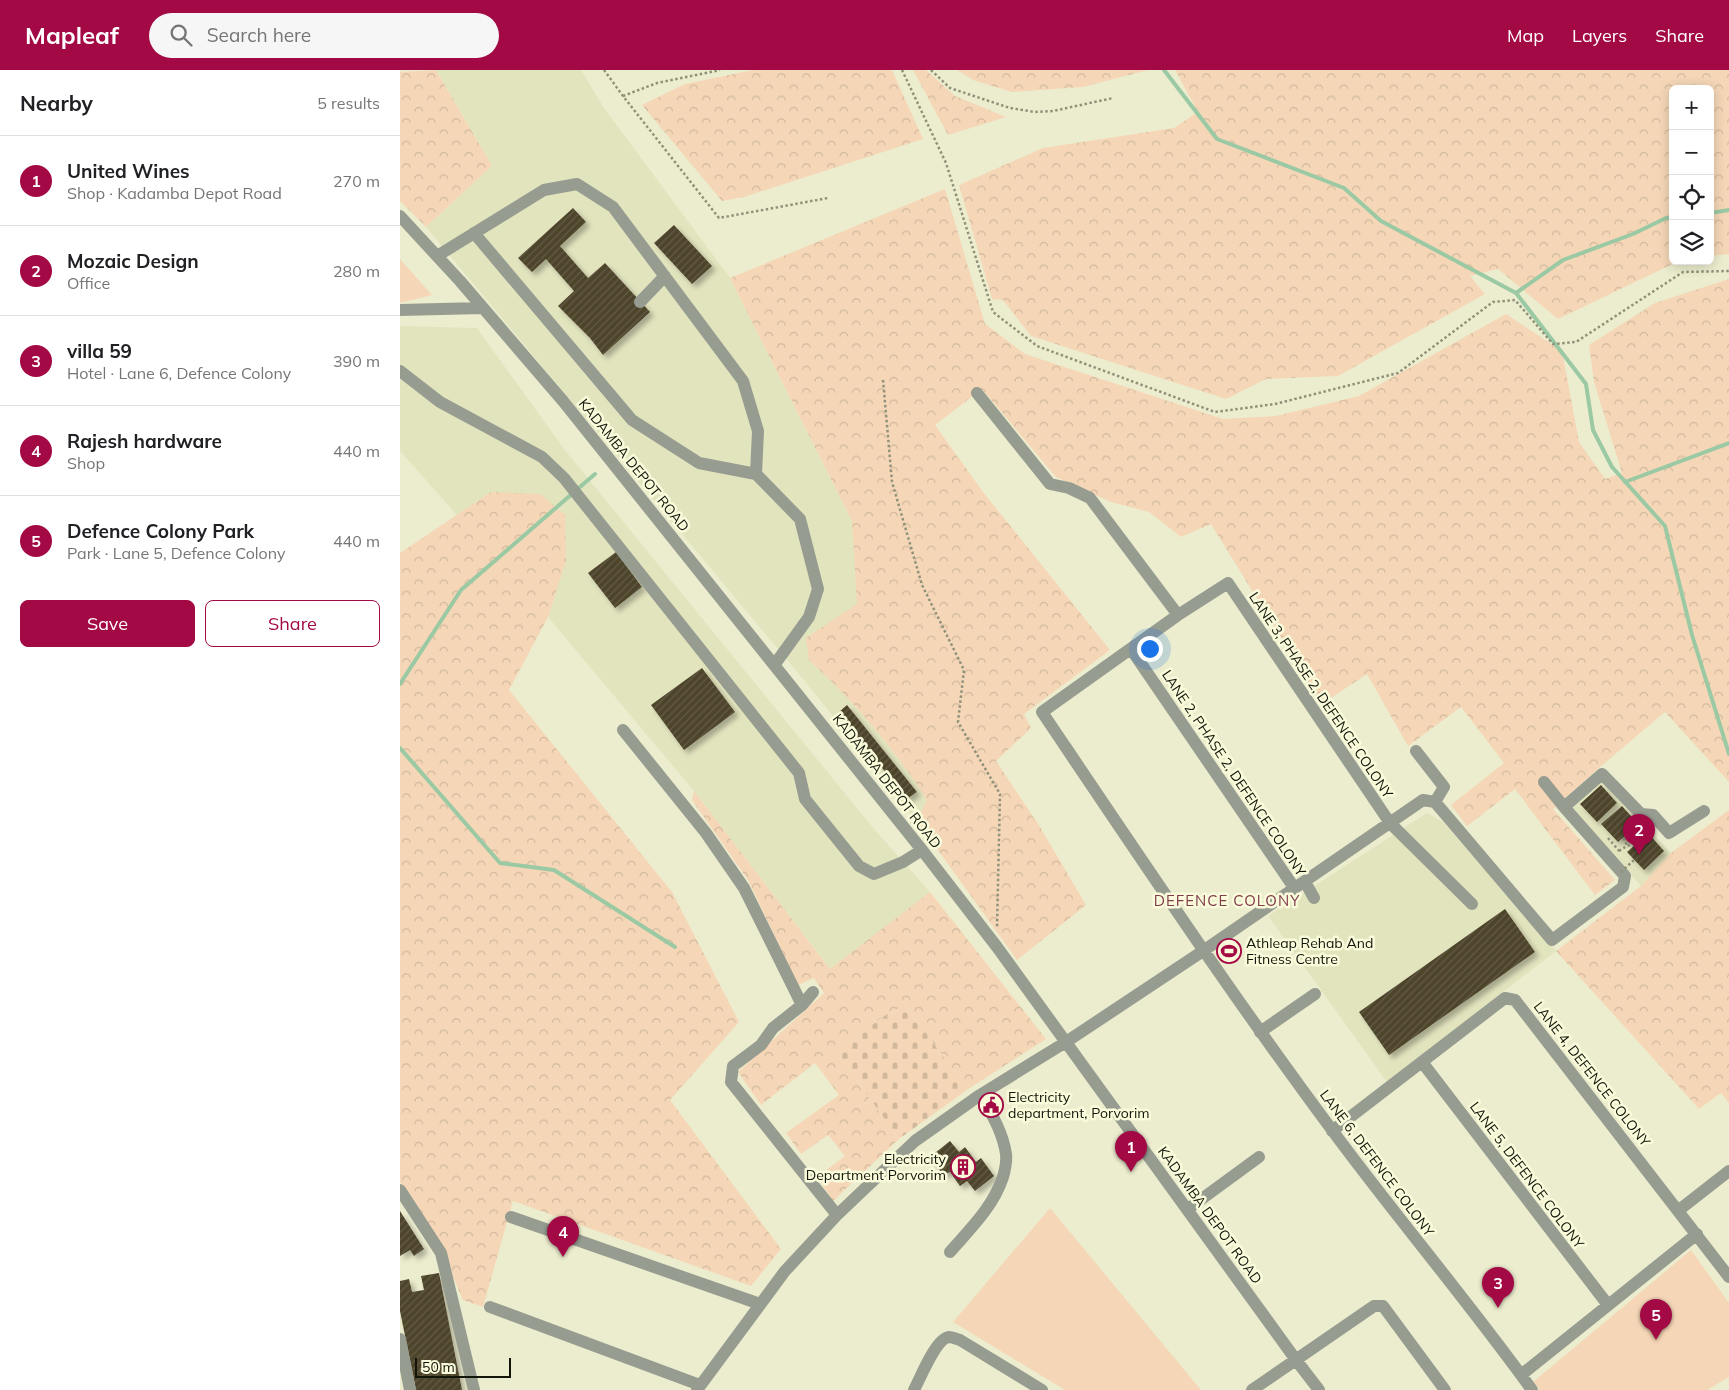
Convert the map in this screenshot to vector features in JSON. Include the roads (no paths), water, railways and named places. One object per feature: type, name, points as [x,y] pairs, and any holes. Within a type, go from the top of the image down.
[{"type":"street","points":[[437,256],[544,190],[577,184],[613,207],[743,381],[758,431],[756,474]]},
{"type":"street","name":"KADAMBA DEPOT ROAD","points":[[401,219],[437,256],[564,401],[922,850],[997,946],[1319,1390]]},
{"type":"street","points":[[474,233],[632,420],[699,463],[756,474],[800,519],[818,589],[809,617],[775,664]]},
{"type":"street","points":[[640,302],[665,276]]},
{"type":"street","points":[[400,310],[482,308]]},
{"type":"street","points":[[400,371],[440,402],[542,457],[564,478],[799,773],[805,799],[859,866],[874,874],[903,862],[922,850]]},
{"type":"street","points":[[977,393],[1050,484],[1069,488],[1090,498],[1178,615],[1131,649]]},
{"type":"street","name":"LANE 3, PHASE 2, DEFENCE COLONY","points":[[1178,615],[1228,583],[1390,823],[1472,904]]},
{"type":"street","name":"LANE 6, DEFENCE COLONY","points":[[1131,649],[1042,712],[1203,951],[1260,1032],[1332,1131],[1532,1390]]},
{"type":"street","name":"LANE 2, PHASE 2, DEFENCE COLONY","points":[[1131,649],[1300,886],[1314,898]]},
{"type":"street","points":[[623,730],[706,833],[744,888],[802,1005]]},
{"type":"street","points":[[1416,751],[1444,787],[1435,802]]},
{"type":"street","points":[[1564,808],[1602,774],[1641,814],[1653,815],[1670,833],[1704,811]]},
{"type":"street","points":[[490,1307],[699,1387],[785,1271],[837,1215],[915,1141],[980,1095],[1066,1042],[1300,886],[1423,800],[1435,802],[1552,940],[1623,887],[1625,876],[1564,808],[1544,782]]},
{"type":"street","points":[[813,992],[802,1005],[773,1028],[761,1045],[733,1066],[731,1082],[837,1215]]},
{"type":"street","points":[[1260,1032],[1315,994]]},
{"type":"street","name":"LANE 4, DEFENCE COLONY","points":[[1332,1131],[1506,998],[1515,1000],[1729,1277]]},
{"type":"street","name":"LANE 5, DEFENCE COLONY","points":[[1422,1062],[1608,1305]]},
{"type":"street","points":[[950,1252],[988,1208],[998,1190],[1006,1168],[1006,1155],[998,1129],[991,1112],[980,1095]]},
{"type":"street","points":[[1188,1209],[1259,1157]]},
{"type":"street","points":[[1679,1210],[1729,1172]]},
{"type":"street","points":[[400,1190],[441,1253],[474,1390]]},
{"type":"street","points":[[511,1216],[760,1304]]},
{"type":"street","points":[[1521,1375],[1697,1234]]},
{"type":"street","points":[[1252,1390],[1374,1306],[1383,1306],[1445,1390]]},
{"type":"street","points":[[914,1390],[936,1346],[942,1340],[949,1337],[960,1340],[1042,1390]]},
{"type":"street","points":[[400,1339],[410,1390]]},
{"type":"waterway","points":[[1164,70],[1217,139],[1344,188],[1381,221],[1516,293],[1586,384],[1593,430],[1612,467],[1665,526],[1692,635],[1729,754]]},
{"type":"waterway","points":[[1714,212],[1729,210]]},
{"type":"waterway","points":[[1516,293],[1563,260],[1633,234],[1669,218]]},
{"type":"waterway","points":[[1625,482],[1729,443]]},
{"type":"waterway","points":[[400,684],[461,590],[595,474]]},
{"type":"waterway","points":[[400,748],[500,863],[554,870],[675,947]]},
{"type":"place","name":"Mozaic Design","points":[[1639,855]]},
{"type":"place","name":"Athleap Rehab And Fitness Centre","points":[[1229,951]]},
{"type":"place","name":"Electricity department, Porvorim","points":[[991,1105]]},
{"type":"place","name":"Electricity Department Porvorim","points":[[963,1167]]},
{"type":"place","name":"United Wines","points":[[1131,1172]]},
{"type":"place","name":"Rajesh hardware","points":[[563,1257]]},
{"type":"place","name":"villa 59","points":[[1498,1308]]},
{"type":"place","name":"Defence Colony Park","points":[[1656,1340]]},
{"type":"district","name":"DEFENCE COLONY","points":[[1227,900]]}]
